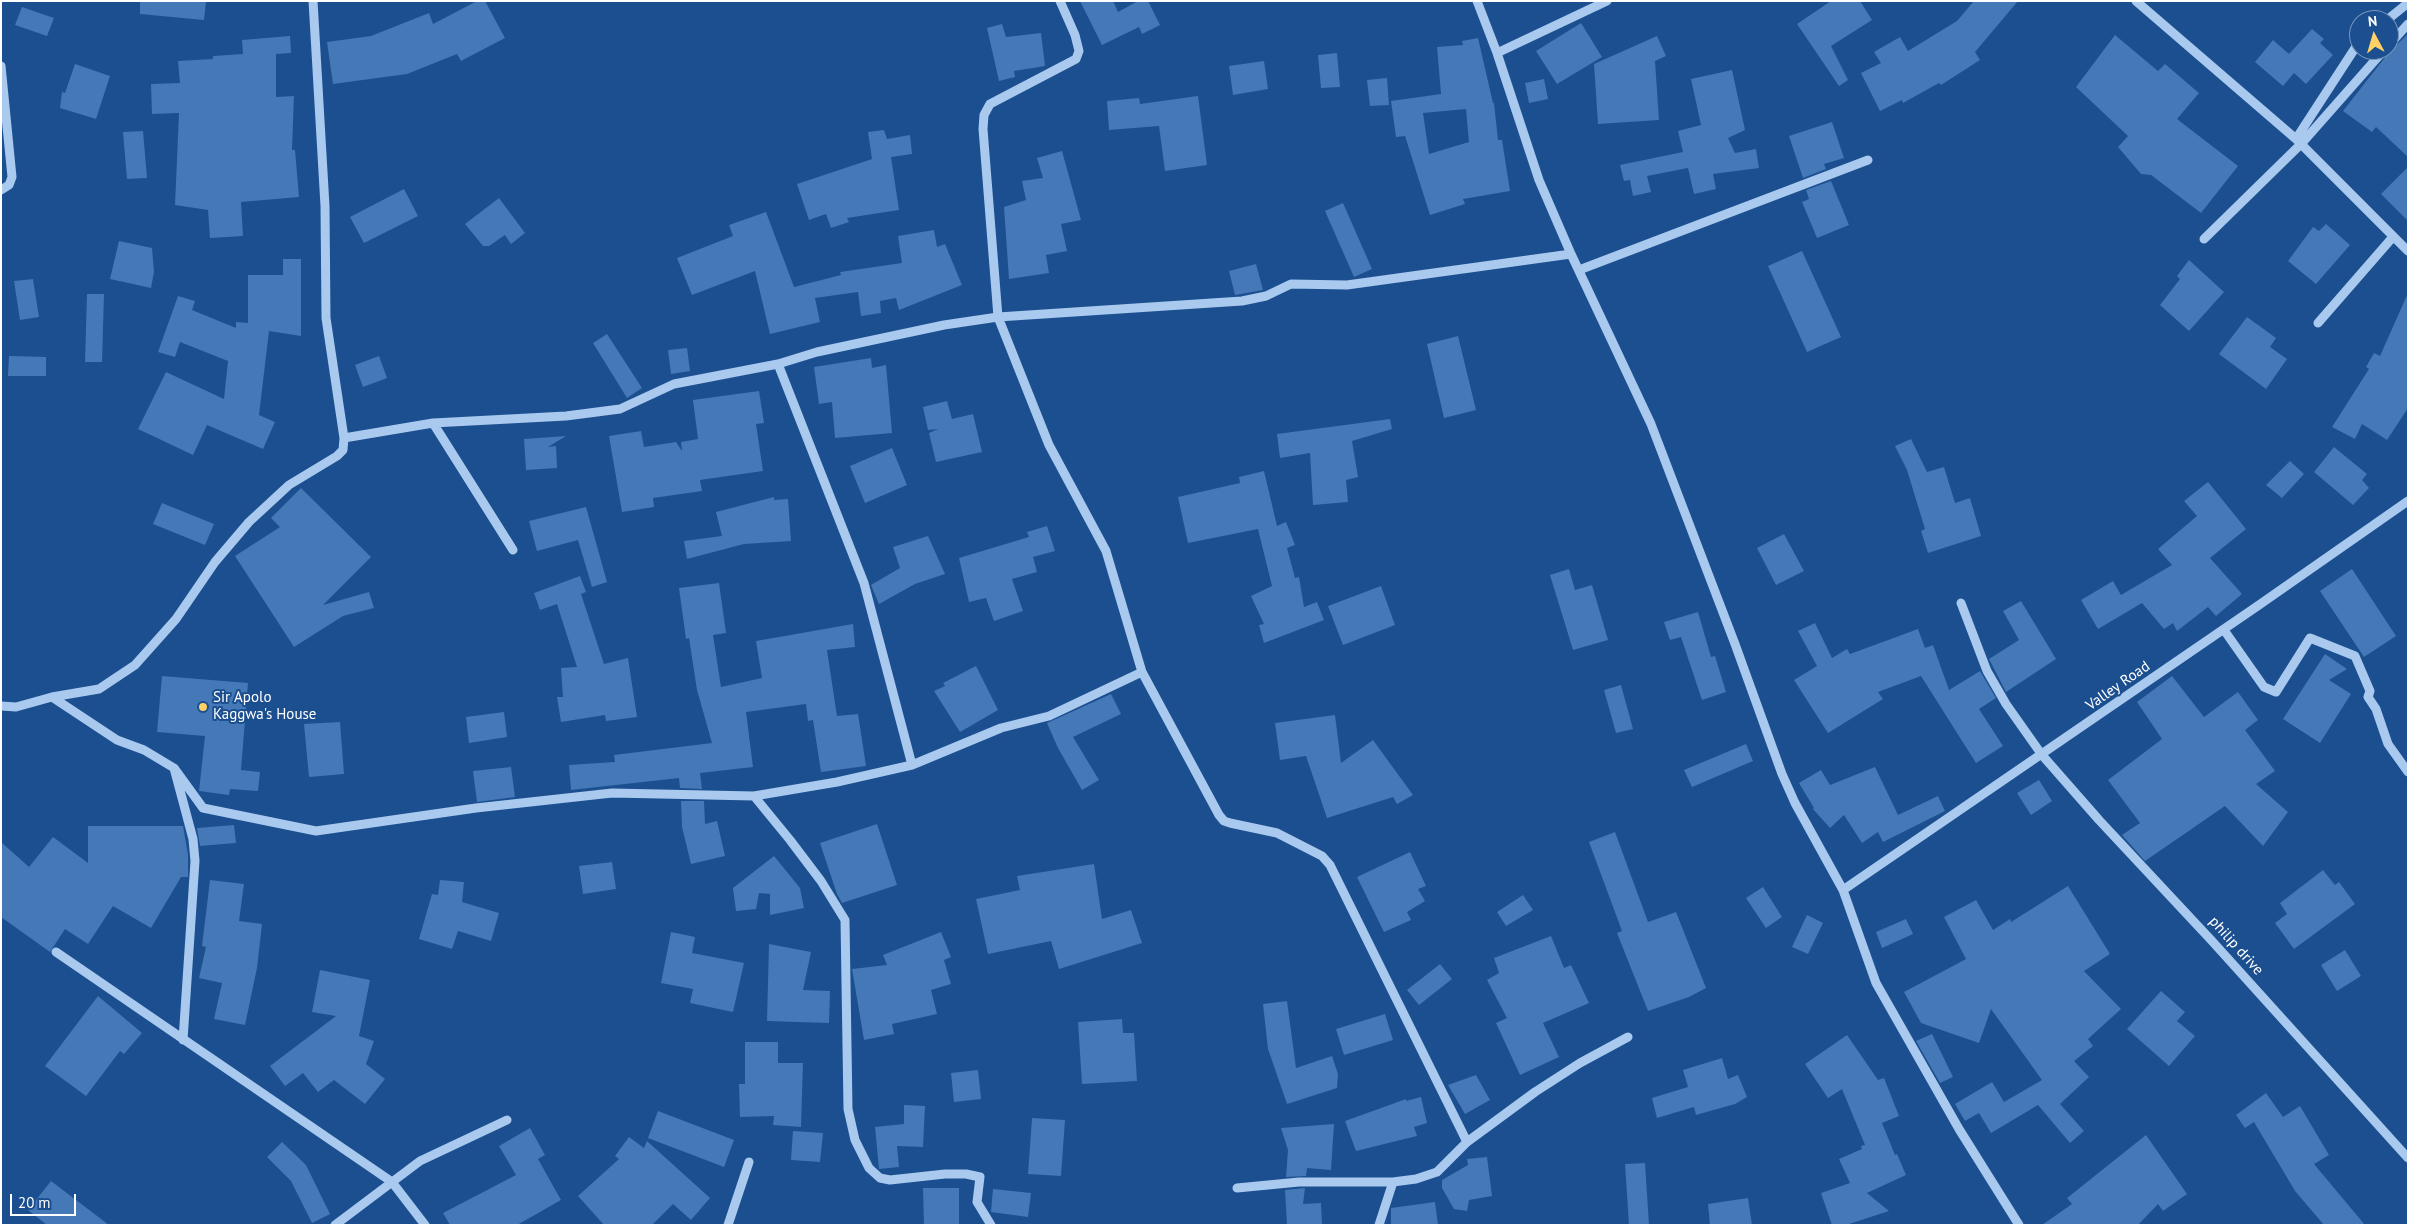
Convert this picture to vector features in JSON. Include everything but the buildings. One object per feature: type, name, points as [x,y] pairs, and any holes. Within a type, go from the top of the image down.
[{"type":"street","points":[[1,706],[16,707],[52,697],[99,688],[135,665],[176,619],[215,562],[249,522],[289,485],[344,450],[344,438],[326,318],[324,206],[313,1]]},
{"type":"street","points":[[1060,1],[1076,35],[1079,51],[1076,59],[990,104],[984,115],[983,129],[998,317],[1049,445],[1106,551],[1142,672],[1219,815],[1224,821],[1277,833],[1322,856],[1330,865],[1467,1142]]},
{"type":"street","points":[[1477,1],[1497,52],[1539,180],[1571,254],[1651,424],[1735,644],[1782,774],[1795,803],[1843,890],[1876,983],[1959,1129],[2019,1225]]},
{"type":"street","points":[[1497,52],[1606,1]]},
{"type":"street","points":[[2136,1],[2299,141],[2392,238],[2408,251]]},
{"type":"street","points":[[2399,34],[2408,24]]},
{"type":"street","points":[[2299,141],[2349,58]]},
{"type":"street","points":[[2204,239],[2375,60]]},
{"type":"street","points":[[1,66],[12,177],[9,185],[1,190]]},
{"type":"street","points":[[1579,270],[1868,160]]},
{"type":"street","points":[[2318,323],[2392,238]]},
{"type":"street","points":[[344,438],[433,423],[566,416],[620,410],[674,384],[778,364],[817,352],[934,327],[998,317],[1242,301],[1266,296],[1291,284],[1347,285],[1571,254]]},
{"type":"street","points":[[778,364],[864,583],[912,766]]},
{"type":"street","points":[[433,423],[513,550]]},
{"type":"street","name":"Valley Road","points":[[1843,890],[2224,630],[2408,501]]},
{"type":"street","name":"philip drive","points":[[1961,603],[1987,671],[2006,704],[2042,754],[2099,820],[2212,941],[2408,1158]]},
{"type":"street","points":[[2224,630],[2264,687],[2276,692],[2310,638],[2355,656],[2370,691],[2368,697],[2376,709],[2388,744],[2408,772]]},
{"type":"street","points":[[52,697],[117,740],[144,750],[174,768],[203,808],[316,831],[476,808],[612,792],[754,796],[846,780],[912,766],[1002,728],[1049,716],[1142,672]]},
{"type":"street","points":[[174,768],[193,839],[195,861],[183,1040]]},
{"type":"street","points":[[754,796],[795,847],[845,920],[848,1109],[855,1140],[870,1168],[880,1178],[890,1180],[944,1174],[966,1174],[980,1177],[977,1202],[991,1225]]},
{"type":"street","points":[[56,952],[392,1182],[425,1225]]},
{"type":"street","points":[[1237,1188],[1299,1182],[1393,1182],[1416,1179],[1437,1172],[1467,1142],[1558,1077],[1628,1038]]},
{"type":"street","points":[[335,1225],[420,1161],[507,1120]]},
{"type":"street","points":[[728,1225],[749,1162]]},
{"type":"street","points":[[1379,1225],[1393,1182]]},
{"type":"place","name":"Sir Apolo Kaggwa's House","points":[[203,707]]}]
